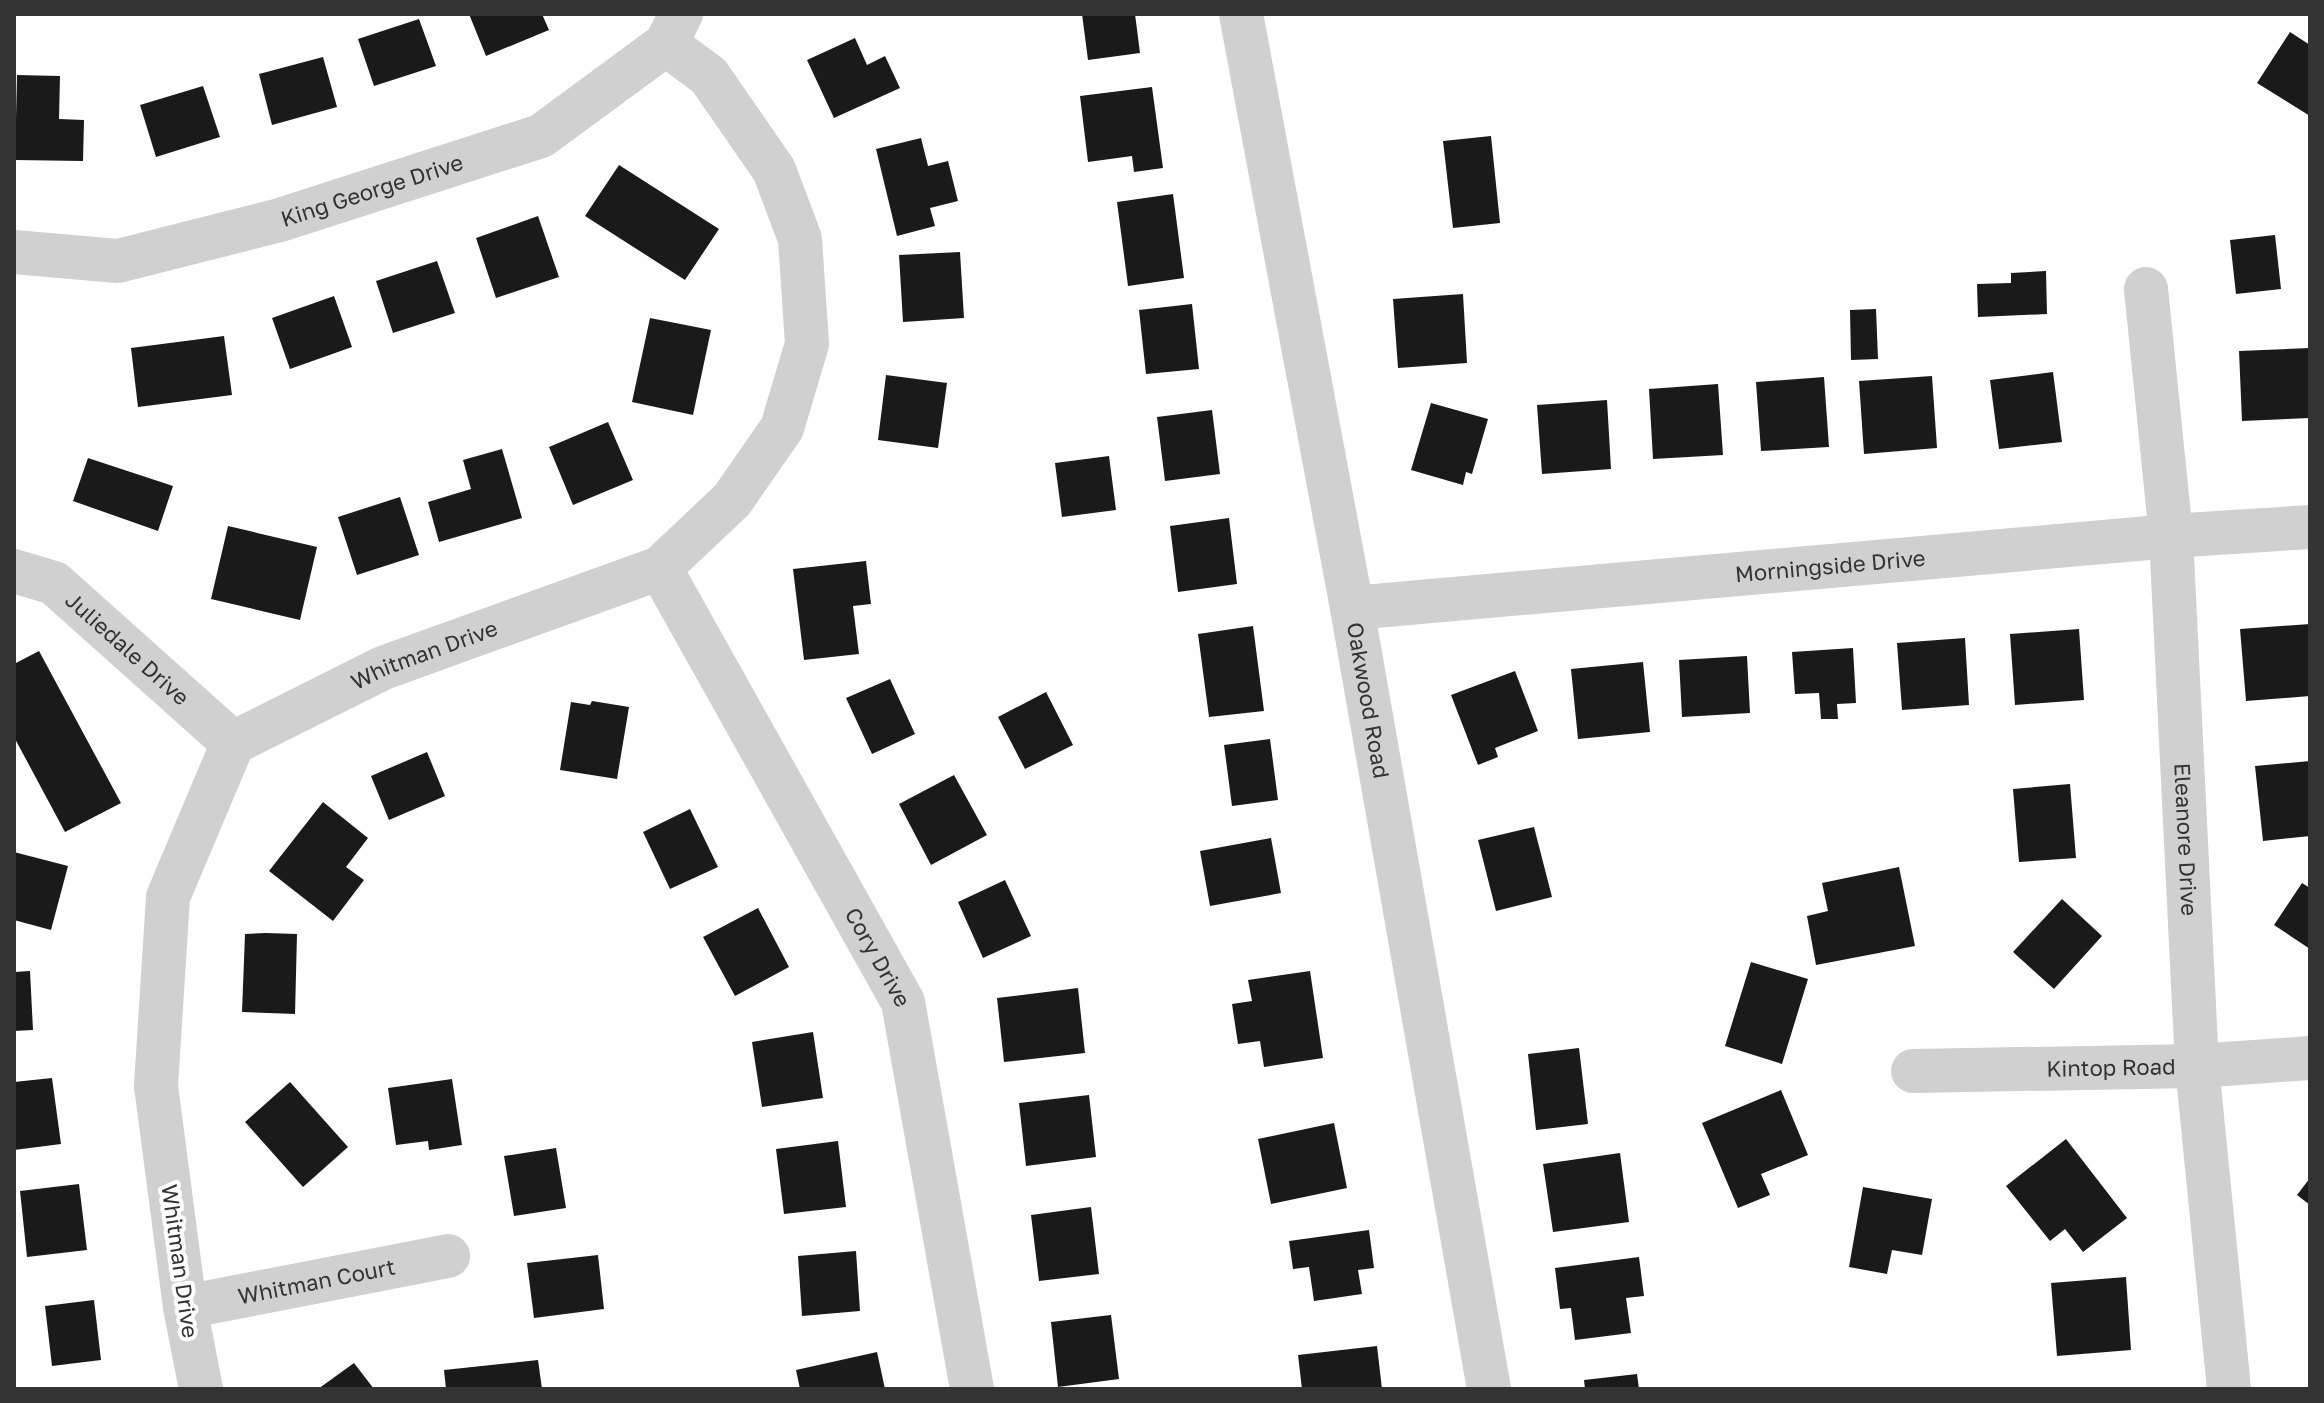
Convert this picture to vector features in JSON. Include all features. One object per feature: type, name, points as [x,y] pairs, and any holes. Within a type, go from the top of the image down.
[{"type":"street","name":"Oakwood Road","points":[[1241,14],[1352,608],[1489,1389]]},
{"type":"street","name":"King George Drive","points":[[14,252],[118,261],[280,220],[541,136],[674,29]]},
{"type":"street","name":"Whitman Drive","points":[[201,1389],[185,1307],[156,1086],[168,897],[233,743],[383,668],[660,568],[732,500],[782,428],[807,344],[800,239],[774,170],[674,29]]},
{"type":"street","name":"Eleanore Drive","points":[[2146,289],[2171,536],[2197,1066],[2229,1389]]},
{"type":"street","name":"Morningside Drive","points":[[1352,608],[2171,536],[2310,527]]},
{"type":"street","name":"Cory Drive","points":[[660,568],[903,1002],[972,1389]]},
{"type":"street","name":"Juliedale Drive","points":[[14,571],[54,583],[233,743]]},
{"type":"street","name":"Kintop Road","points":[[1913,1071],[2197,1066],[2310,1058]]},
{"type":"street","name":"Whitman Court","points":[[185,1307],[448,1256]]},
{"type":"building","points":[[469,14],[542,14],[549,30],[486,56]]},
{"type":"building","points":[[1082,14],[1135,14],[1140,53],[1088,60]]},
{"type":"building","points":[[419,19],[436,66],[374,86],[358,39]]},
{"type":"building","points":[[2290,32],[2310,45],[2310,116],[2257,83]]},
{"type":"building","points":[[855,38],[867,65],[885,56],[900,88],[834,118],[807,60]]},
{"type":"building","points":[[323,57],[337,107],[272,125],[259,74]]},
{"type":"building","points":[[17,75],[60,76],[59,119],[84,120],[83,161],[15,160]]},
{"type":"building","points":[[203,86],[220,137],[156,157],[140,105]]},
{"type":"building","points":[[1152,87],[1163,168],[1134,172],[1132,156],[1088,162],[1080,96]]},
{"type":"building","points":[[1491,136],[1500,223],[1453,228],[1443,141]]},
{"type":"building","points":[[921,138],[928,166],[948,161],[958,201],[930,208],[935,226],[897,236],[876,149]]},
{"type":"building","points":[[619,165],[719,229],[685,280],[585,216]]},
{"type":"building","points":[[1173,194],[1184,278],[1128,286],[1117,202]]},
{"type":"building","points":[[538,216],[559,277],[496,298],[476,238]]},
{"type":"building","points":[[2275,235],[2281,289],[2236,294],[2230,240]]},
{"type":"building","points":[[960,252],[964,318],[903,322],[899,255]]},
{"type":"building","points":[[437,261],[455,313],[393,333],[376,281]]},
{"type":"building","points":[[2046,271],[2047,314],[1978,317],[1977,284],[2011,283],[2011,273]]},
{"type":"building","points":[[1463,294],[1467,363],[1398,368],[1393,299]]},
{"type":"building","points":[[334,296],[352,347],[290,369],[272,318]]},
{"type":"building","points":[[1192,304],[1199,369],[1146,374],[1139,310]]},
{"type":"building","points":[[1876,309],[1878,359],[1851,360],[1850,310]]},
{"type":"building","points":[[650,318],[711,330],[693,415],[632,402]]},
{"type":"building","points":[[224,336],[232,395],[138,407],[131,348]]},
{"type":"building","points":[[2310,348],[2310,418],[2242,421],[2239,351]]},
{"type":"building","points":[[2053,372],[2062,442],[1999,449],[1990,380]]},
{"type":"building","points":[[886,375],[947,383],[938,448],[878,440]]},
{"type":"building","points":[[1932,376],[1937,448],[1864,454],[1859,381]]},
{"type":"building","points":[[1824,377],[1829,447],[1761,451],[1756,382]]},
{"type":"building","points":[[1718,384],[1723,455],[1653,459],[1649,389]]},
{"type":"building","points":[[1607,400],[1611,469],[1542,474],[1537,405]]},
{"type":"building","points":[[1431,403],[1488,419],[1472,474],[1466,472],[1463,485],[1411,470]]},
{"type":"building","points":[[1212,410],[1220,474],[1165,481],[1157,417]]},
{"type":"building","points":[[608,422],[633,480],[573,505],[549,447]]},
{"type":"building","points":[[502,449],[522,518],[439,542],[428,502],[471,489],[463,460]]},
{"type":"building","points":[[1109,456],[1116,510],[1062,517],[1055,463]]},
{"type":"building","points":[[88,458],[173,486],[158,531],[73,501]]},
{"type":"building","points":[[400,497],[419,555],[357,575],[338,517]]},
{"type":"building","points":[[1229,518],[1237,584],[1178,592],[1170,526]]},
{"type":"building","points":[[228,526],[317,547],[300,620],[211,599]]},
{"type":"building","points":[[866,561],[871,604],[853,606],[859,654],[804,660],[793,569]]},
{"type":"building","points":[[2310,624],[2310,696],[2246,701],[2240,629]]},
{"type":"building","points":[[1253,626],[1264,711],[1209,717],[1198,634]]},
{"type":"building","points":[[2079,629],[2084,700],[2015,705],[2010,634]]},
{"type":"building","points":[[1965,638],[1969,705],[1902,710],[1897,643]]},
{"type":"building","points":[[1853,648],[1856,703],[1837,704],[1838,719],[1821,719],[1819,693],[1795,694],[1792,652]]},
{"type":"building","points":[[39,651],[121,803],[65,832],[14,737],[14,664]]},
{"type":"building","points":[[1747,656],[1750,713],[1682,717],[1679,660]]},
{"type":"building","points":[[1643,662],[1650,732],[1578,739],[1571,669]]},
{"type":"building","points":[[1515,671],[1538,731],[1495,748],[1498,757],[1478,765],[1451,695]]},
{"type":"building","points":[[890,679],[915,734],[872,754],[846,698]]},
{"type":"building","points":[[1046,692],[1073,745],[1025,769],[998,717]]},
{"type":"building","points":[[592,701],[629,707],[617,779],[560,770],[571,702],[590,705]]},
{"type":"building","points":[[1270,739],[1278,800],[1232,806],[1224,745]]},
{"type":"building","points":[[427,752],[445,796],[389,820],[371,776]]},
{"type":"building","points":[[2310,761],[2310,836],[2263,841],[2255,766]]},
{"type":"building","points":[[954,775],[987,835],[931,865],[899,804]]},
{"type":"building","points":[[2070,784],[2076,858],[2019,862],[2013,789]]},
{"type":"building","points":[[323,802],[368,838],[346,867],[364,880],[333,921],[269,871]]},
{"type":"building","points":[[690,809],[718,867],[670,889],[643,832]]},
{"type":"building","points":[[1534,827],[1552,897],[1496,911],[1478,840]]},
{"type":"building","points":[[1271,838],[1281,893],[1210,906],[1200,851]]},
{"type":"building","points":[[14,852],[68,866],[51,930],[14,920]]},
{"type":"building","points":[[1899,867],[1915,946],[1816,965],[1807,916],[1828,911],[1822,883]]},
{"type":"building","points":[[1005,880],[1031,936],[983,958],[958,902]]},
{"type":"building","points":[[2302,883],[2310,888],[2310,949],[2274,925]]},
{"type":"building","points":[[2062,899],[2102,936],[2054,989],[2013,952]]},
{"type":"building","points":[[758,908],[789,967],[735,996],[703,937]]},
{"type":"building","points":[[245,934],[297,934],[295,1014],[242,1012]]},
{"type":"building","points":[[1751,962],[1808,979],[1782,1064],[1725,1046]]},
{"type":"building","points":[[30,971],[33,1030],[14,1031],[14,972]]},
{"type":"building","points":[[1310,971],[1323,1058],[1264,1067],[1260,1041],[1238,1044],[1232,1004],[1252,1001],[1248,980]]},
{"type":"building","points":[[1078,988],[1085,1053],[1004,1062],[997,998]]},
{"type":"building","points":[[813,1032],[823,1098],[762,1107],[752,1042]]},
{"type":"building","points":[[1579,1048],[1588,1124],[1536,1130],[1528,1054]]},
{"type":"building","points":[[52,1078],[61,1144],[14,1150],[14,1082]]},
{"type":"building","points":[[452,1079],[462,1145],[429,1150],[428,1141],[396,1145],[388,1088]]},
{"type":"building","points":[[290,1082],[348,1147],[303,1187],[245,1122]]},
{"type":"building","points":[[1781,1090],[1808,1155],[1761,1174],[1770,1195],[1738,1208],[1702,1123]]},
{"type":"building","points":[[1089,1095],[1096,1157],[1026,1166],[1019,1103]]},
{"type":"building","points":[[1334,1123],[1347,1188],[1271,1204],[1258,1139]]},
{"type":"building","points":[[2066,1139],[2127,1218],[2083,1252],[2065,1229],[2050,1241],[2006,1186]]},
{"type":"building","points":[[838,1141],[846,1207],[784,1214],[776,1149]]},
{"type":"building","points":[[556,1148],[566,1208],[514,1216],[504,1156]]},
{"type":"building","points":[[1620,1153],[1629,1222],[1553,1232],[1543,1164]]},
{"type":"building","points":[[2310,1178],[2310,1205],[2297,1195]]},
{"type":"building","points":[[79,1184],[87,1250],[27,1257],[20,1191]]},
{"type":"building","points":[[1863,1187],[1932,1199],[1922,1255],[1892,1250],[1887,1274],[1849,1267]]},
{"type":"building","points":[[1091,1207],[1099,1274],[1039,1281],[1031,1215]]},
{"type":"building","points":[[1369,1230],[1374,1268],[1358,1270],[1362,1294],[1314,1301],[1309,1267],[1293,1269],[1289,1241]]},
{"type":"building","points":[[856,1251],[860,1311],[802,1316],[798,1256]]},
{"type":"building","points":[[598,1255],[604,1309],[534,1318],[527,1263]]},
{"type":"building","points":[[1639,1257],[1644,1296],[1626,1298],[1631,1333],[1575,1340],[1571,1308],[1560,1309],[1555,1268]]},
{"type":"building","points":[[2126,1277],[2131,1350],[2057,1356],[2051,1283]]},
{"type":"building","points":[[94,1300],[101,1360],[52,1366],[45,1306]]},
{"type":"building","points":[[1111,1315],[1119,1379],[1058,1387],[1051,1322]]},
{"type":"building","points":[[1377,1346],[1382,1389],[1302,1389],[1298,1355]]},
{"type":"building","points":[[877,1352],[885,1389],[800,1389],[796,1370]]},
{"type":"building","points":[[538,1360],[542,1389],[446,1389],[444,1370]]},
{"type":"building","points":[[354,1363],[374,1389],[318,1389]]},
{"type":"building","points":[[1637,1374],[1639,1389],[1585,1389],[1584,1380]]}]
